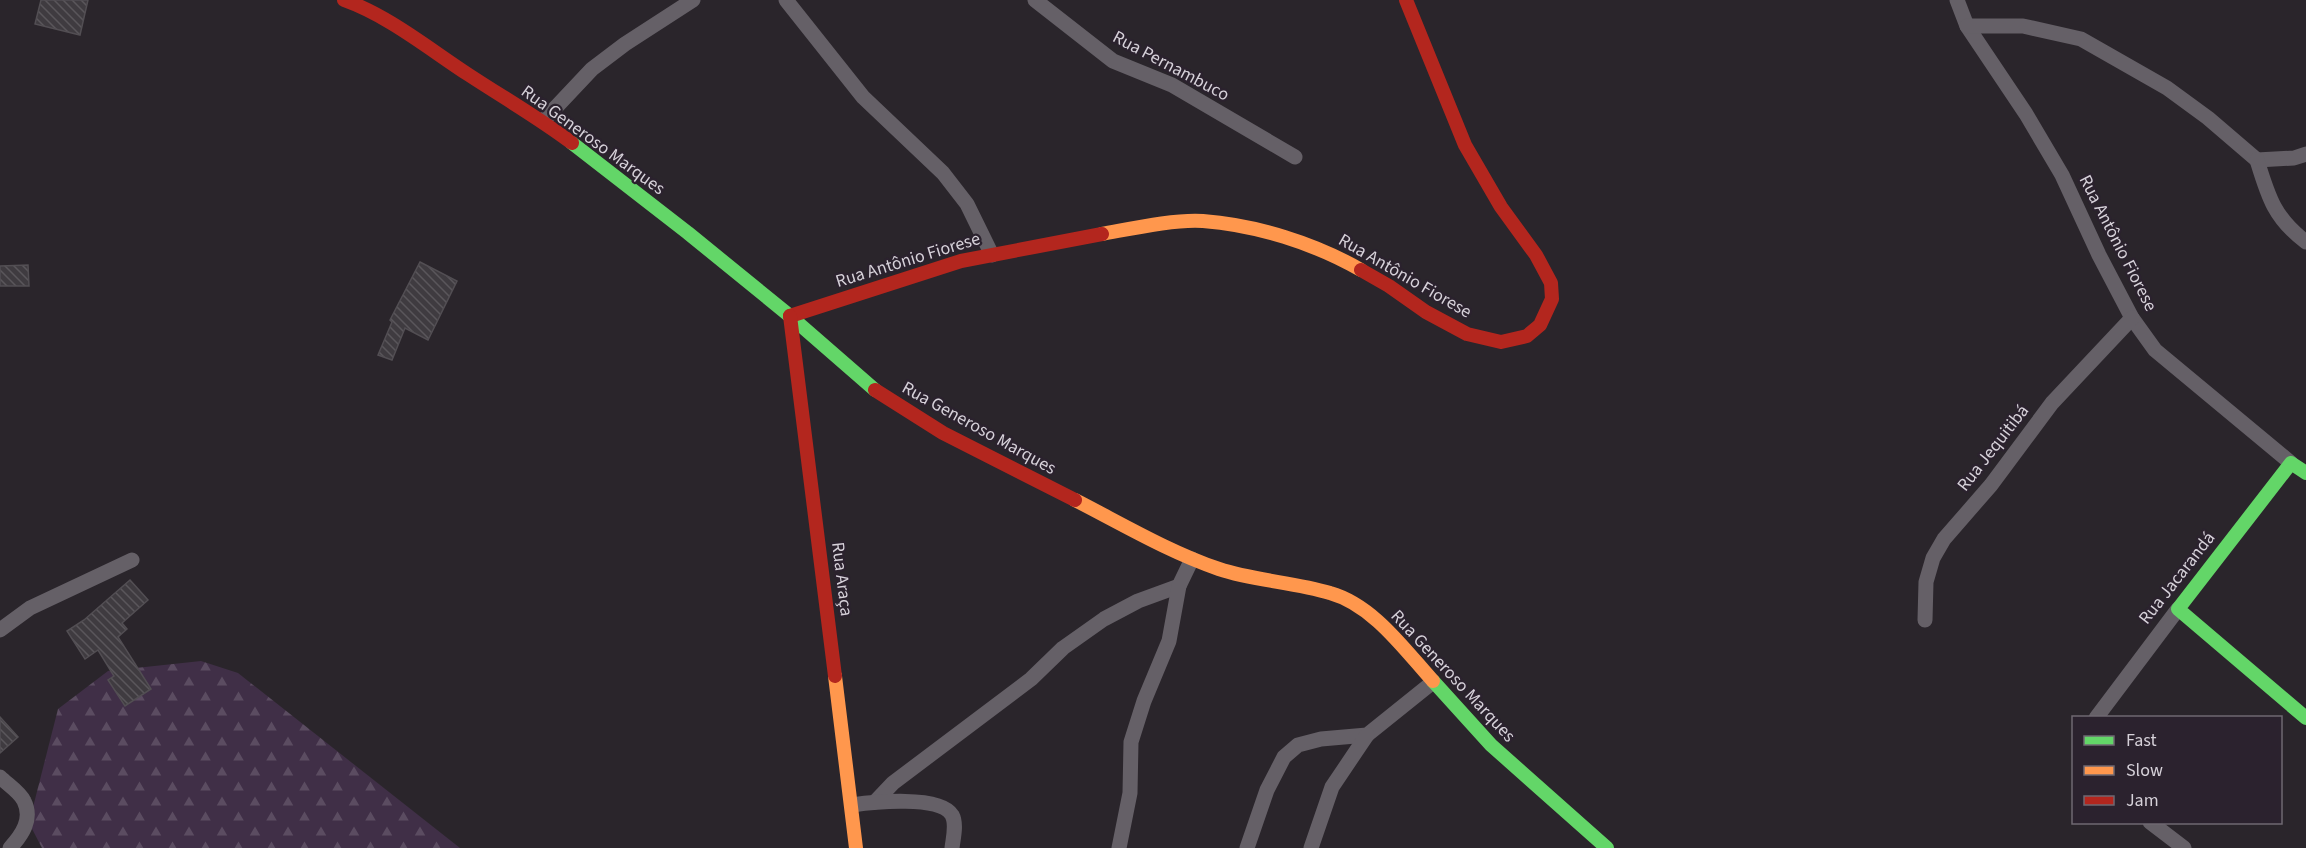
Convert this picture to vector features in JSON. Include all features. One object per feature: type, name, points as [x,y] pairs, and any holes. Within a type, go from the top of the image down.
[{"type":"street","name":"Rua Generoso Marques","points":[[344,0],[361,6],[395,26],[472,78],[543,121],[688,233],[790,316],[871,388],[943,433],[1191,559],[1222,570],[1332,593],[1356,605],[1384,627],[1491,744],[1607,848]]},
{"type":"street","points":[[543,121],[592,69],[625,44],[693,0]]},
{"type":"street","points":[[786,0],[863,97],[943,173],[967,204],[992,255]]},
{"type":"street","name":"Rua Pernambuco","points":[[1035,0],[1113,61],[1172,85],[1295,157]]},
{"type":"street","name":"Rua Antônio Fiorese","points":[[790,316],[961,261],[1139,227],[1201,221],[1247,228],[1302,243],[1347,262],[1389,286],[1426,312],[1467,334],[1501,342],[1527,336],[1540,325],[1546,314],[1552,299],[1551,283],[1536,255],[1501,207],[1465,146],[1406,0]]},
{"type":"street","name":"Rua Antônio Fiorese","points":[[1957,0],[1967,26],[2026,114],[2062,175],[2099,255],[2132,318],[2155,350],[2291,463]]},
{"type":"street","points":[[1967,26],[2022,26],[2081,39],[2167,88],[2208,118],[2257,159],[2274,210],[2297,236],[2306,242]]},
{"type":"street","points":[[2257,159],[2294,158],[2306,154]]},
{"type":"street","name":"Rua Araça","points":[[790,316],[856,848]]},
{"type":"street","name":"Rua Jequitibá","points":[[1925,620],[1926,582],[1933,558],[1944,539],[1991,486],[2052,403],[2132,318]]},
{"type":"street","points":[[2291,463],[2306,473]]},
{"type":"street","name":"Rua Jacarandá","points":[[2097,716],[2291,463]]},
{"type":"street","points":[[1119,848],[1130,793],[1131,742],[1144,701],[1169,641],[1179,586],[1191,559]]},
{"type":"street","points":[[0,630],[30,608],[132,560]]},
{"type":"street","points":[[875,802],[892,783],[1031,679],[1063,648],[1104,618],[1137,601],[1179,586]]},
{"type":"street","points":[[2178,609],[2306,718]]},
{"type":"street","points":[[1311,848],[1332,788],[1367,735],[1433,682]]},
{"type":"street","points":[[1247,848],[1267,790],[1284,757],[1298,745],[1321,739],[1367,735]]},
{"type":"street","points":[[0,777],[24,800],[28,819],[20,837],[10,848]]},
{"type":"street","points":[[852,805],[875,802],[924,802],[944,808],[953,816],[952,848]]},
{"type":"street","points":[[2153,824],[2184,848]]},
{"type":"green space","points":[[201,661],[238,673],[460,848],[42,848],[29,823],[58,709],[108,671]]},
{"type":"building","points":[[41,0],[88,0],[80,35],[35,24]]},
{"type":"building","points":[[420,262],[457,281],[428,340],[405,328],[392,360],[378,355],[392,322],[390,320]]},
{"type":"building","points":[[28,265],[29,286],[0,286],[0,266]]},
{"type":"building","points":[[130,580],[148,600],[122,623],[127,629],[118,637],[151,689],[125,706],[108,680],[114,676],[98,650],[85,659],[67,631],[84,620]]},
{"type":"building","points":[[0,717],[18,737],[0,753]]},
{"type":"traffic: fast","points":[[572,143],[790,316],[875,390]]},
{"type":"traffic: fast","points":[[2306,473],[2291,463],[2178,609],[2306,718]]},
{"type":"traffic: fast","points":[[1433,681],[1491,745],[1607,848]]},
{"type":"traffic: slow","points":[[1102,234],[1179,221],[1223,223],[1284,237],[1343,260],[1361,270]]},
{"type":"traffic: slow","points":[[1075,500],[1164,546],[1219,569],[1316,589],[1346,599],[1360,607],[1387,630],[1433,681]]},
{"type":"traffic: slow","points":[[835,676],[856,848]]},
{"type":"traffic: jam","points":[[344,0],[393,24],[572,143]]},
{"type":"traffic: jam","points":[[1361,270],[1426,312],[1467,334],[1501,342],[1527,336],[1540,325],[1552,299],[1551,283],[1536,255],[1501,207],[1465,145],[1406,0]]},
{"type":"traffic: jam","points":[[790,316],[961,261],[1102,234]]},
{"type":"traffic: jam","points":[[790,316],[835,676]]},
{"type":"traffic: jam","points":[[875,390],[943,433],[1075,500]]}]
